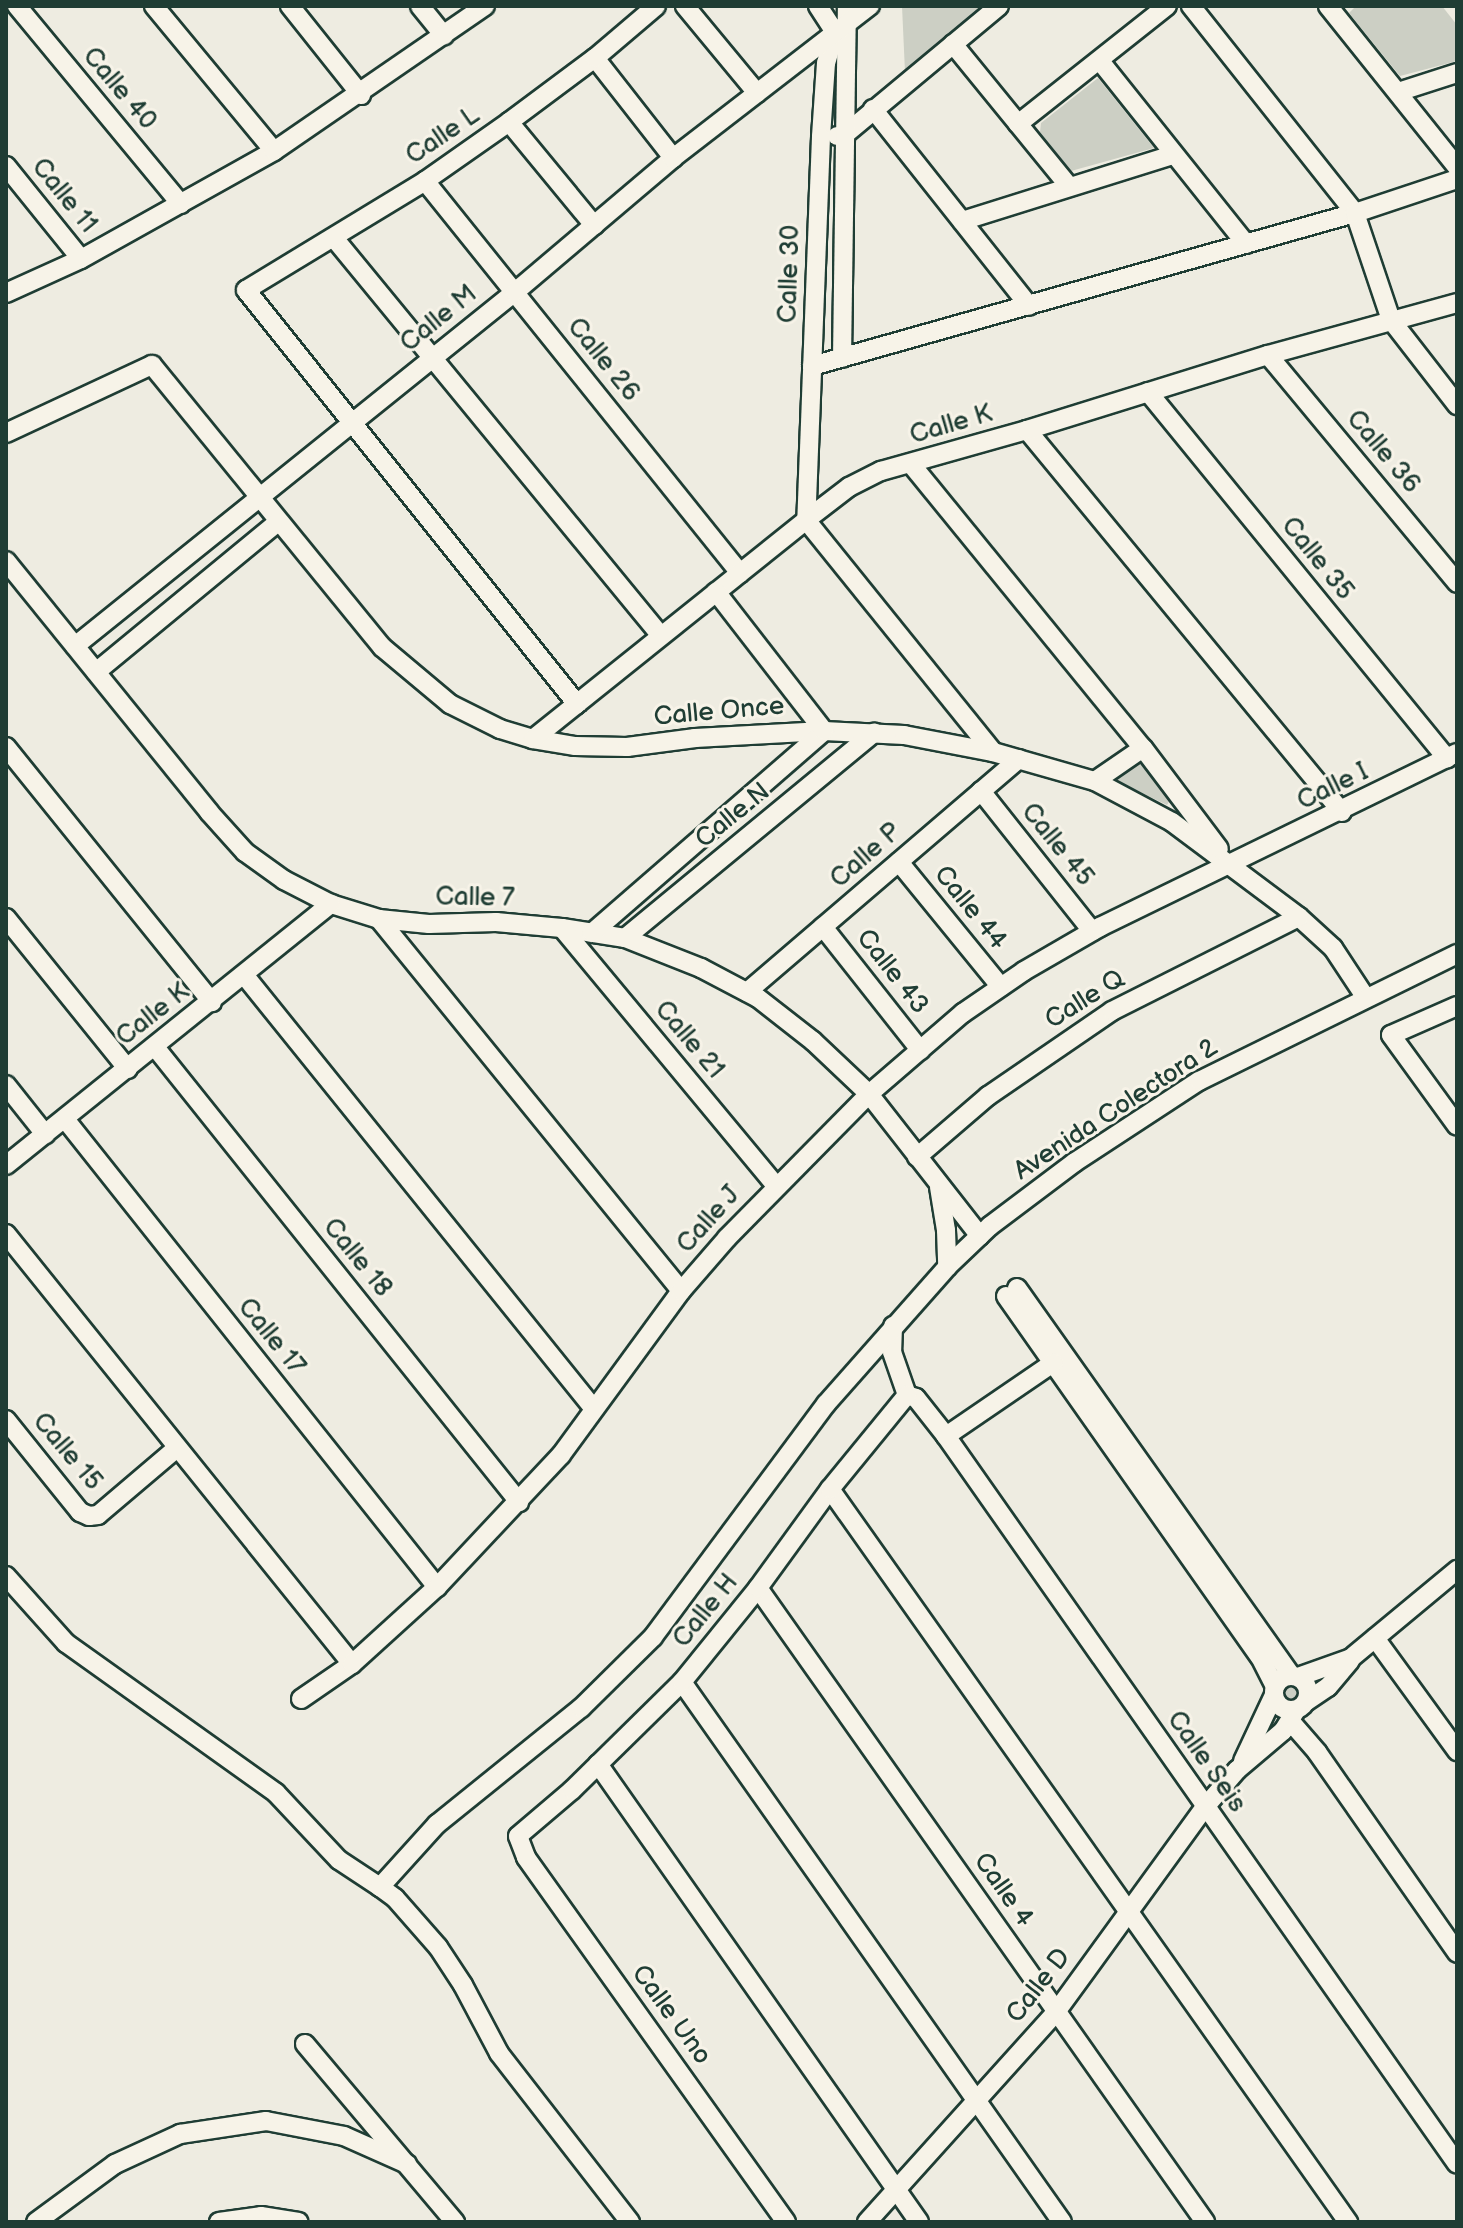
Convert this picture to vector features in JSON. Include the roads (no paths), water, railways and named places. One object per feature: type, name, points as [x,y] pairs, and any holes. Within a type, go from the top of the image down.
[{"type":"street","name":"Calle 40","points":[[17,6],[181,204]]},
{"type":"street","points":[[154,6],[274,151]]},
{"type":"street","points":[[290,6],[361,95]]},
{"type":"street","points":[[420,6],[444,36]]},
{"type":"street","points":[[6,293],[81,259],[274,151],[361,95],[485,6]]},
{"type":"street","name":"Calle L","points":[[354,421],[246,290],[425,181],[595,58],[656,6]]},
{"type":"street","points":[[685,6],[757,93]]},
{"type":"street","points":[[818,6],[843,21],[842,358]]},
{"type":"street","name":"Calle M","points":[[75,646],[515,292],[673,158],[843,21],[870,6]]},
{"type":"street","points":[[821,137],[843,136],[999,6]]},
{"type":"street","points":[[1018,124],[1167,6]]},
{"type":"street","points":[[1191,6],[1355,213],[1391,320],[1457,405]]},
{"type":"street","points":[[1329,6],[1457,167]]},
{"type":"street","name":"Calle 30","points":[[806,520],[826,63],[843,21]]},
{"type":"street","points":[[953,44],[1069,186]]},
{"type":"street","points":[[595,58],[673,158]]},
{"type":"street","points":[[1100,61],[1246,244]]},
{"type":"street","points":[[1398,92],[1457,73]]},
{"type":"street","points":[[873,109],[1029,306]]},
{"type":"street","points":[[509,122],[594,225]]},
{"type":"street","points":[[962,221],[1173,155]]},
{"type":"street","name":"Calle 11","points":[[6,166],[81,259]]},
{"type":"street","points":[[812,366],[1355,213],[1457,179]]},
{"type":"street","name":"Calle 26","points":[[425,181],[740,573]]},
{"type":"street","points":[[334,238],[661,636]]},
{"type":"street","name":"Calle K","points":[[533,739],[806,520],[849,487],[881,471],[1027,430],[1268,355],[1457,303]]},
{"type":"street","name":"Calle 36","points":[[1268,355],[1457,583]]},
{"type":"street","name":"Calle Once","points":[[6,433],[152,365],[382,647],[450,704],[500,729],[533,739],[575,746],[627,747],[749,734],[824,731],[904,735],[993,752],[1095,781],[1172,822],[1299,917],[1333,948],[1366,998]]},
{"type":"street","name":"Calle 35","points":[[1148,392],[1452,756]]},
{"type":"street","points":[[354,421],[577,704]]},
{"type":"street","points":[[1027,430],[1342,812]]},
{"type":"street","points":[[809,456],[812,470],[821,483],[829,488],[849,487]]},
{"type":"street","points":[[911,464],[1143,748],[1230,864]]},
{"type":"street","points":[[806,520],[993,752]]},
{"type":"street","points":[[96,672],[278,522]]},
{"type":"street","name":"Calle 7","points":[[6,561],[245,852],[284,880],[331,904],[379,919],[429,924],[496,922],[562,928],[625,938],[701,968],[747,992],[813,1041],[869,1094],[980,1236]]},
{"type":"street","points":[[716,592],[824,731]]},
{"type":"street","name":"Calle N","points":[[592,933],[824,731]]},
{"type":"street","name":"Calle N","points":[[625,938],[874,733]]},
{"type":"street","points":[[6,747],[212,1002]]},
{"type":"street","points":[[1095,781],[1143,748]]},
{"type":"street","name":"Calle I","points":[[1230,864],[1452,756]]},
{"type":"street","name":"Calle P","points":[[747,992],[1019,759]]},
{"type":"street","name":"Calle 45","points":[[981,791],[1092,931]]},
{"type":"street","name":"Calle 44","points":[[899,862],[1001,987]]},
{"type":"street","name":"Calle J","points":[[301,1699],[352,1664],[437,1587],[519,1502],[561,1455],[681,1291],[775,1185],[869,1094],[1001,987],[1092,931],[1230,864]]},
{"type":"street","name":"Calle K","points":[[6,1165],[331,904]]},
{"type":"street","name":"Calle Q","points":[[917,1157],[988,1096],[1112,1011],[1299,917]]},
{"type":"street","points":[[6,918],[128,1069]]},
{"type":"street","points":[[379,919],[681,1291]]},
{"type":"street","name":"Calle 43","points":[[823,927],[920,1050]]},
{"type":"street","name":"Calle 21","points":[[562,928],[775,1185]]},
{"type":"street","name":"Avenida Colectora 2","points":[[380,1887],[437,1824],[581,1708],[653,1637],[826,1404],[947,1267],[980,1236],[1075,1162],[1199,1081],[1457,954]]},
{"type":"street","points":[[245,976],[594,1409]]},
{"type":"street","points":[[1456,1122],[1391,1035],[1457,1006]]},
{"type":"street","name":"Calle 18","points":[[155,1047],[519,1502]]},
{"type":"street","points":[[6,1085],[45,1134]]},
{"type":"street","name":"Calle 17","points":[[65,1119],[437,1587]]},
{"type":"street","points":[[939,1187],[946,1230],[947,1267]]},
{"type":"street","points":[[6,1234],[352,1664]]},
{"type":"street","points":[[1298,1711],[1283,1708],[1285,1683],[1012,1292],[1053,1363],[1251,1644],[1285,1683],[1307,1685],[1298,1711],[1317,1752],[1457,1953]]},
{"type":"street","points":[[893,1326],[892,1352],[907,1395]]},
{"type":"street","points":[[946,1436],[1053,1363]]},
{"type":"street","name":"Calle Seis","points":[[907,1395],[916,1398],[946,1436],[1457,2164]]},
{"type":"street","name":"Calle H","points":[[518,1836],[682,1682],[758,1588],[830,1489],[907,1395]]},
{"type":"street","name":"Calle 15","points":[[6,1420],[80,1512],[89,1516],[98,1515],[177,1448]]},
{"type":"street","points":[[830,1489],[1348,2222]]},
{"type":"street","name":"Calle D","points":[[867,2222],[1056,2012],[1205,1807],[1237,1770],[1298,1711],[1328,1687],[1351,1658],[1457,1570]]},
{"type":"street","points":[[6,1576],[66,1643],[276,1793],[339,1860],[395,1898],[438,1947],[463,1985],[499,2053],[630,2222]]},
{"type":"street","name":"Calle 4","points":[[758,1588],[1205,2222]]},
{"type":"street","points":[[1375,1638],[1457,1751]]},
{"type":"street","name":"Calle D","points":[[1237,1770],[1285,1683],[1351,1658]]},
{"type":"street","points":[[682,1682],[1062,2222]]},
{"type":"street","points":[[598,1764],[919,2222]]},
{"type":"street","name":"Calle Uno","points":[[518,1836],[526,1857],[786,2222]]},
{"type":"street","points":[[305,2044],[455,2222]]},
{"type":"street","points":[[36,2222],[115,2164],[180,2134],[266,2121],[344,2136],[407,2164]]},
{"type":"street","points":[[219,2222],[261,2216],[299,2222]]}]
